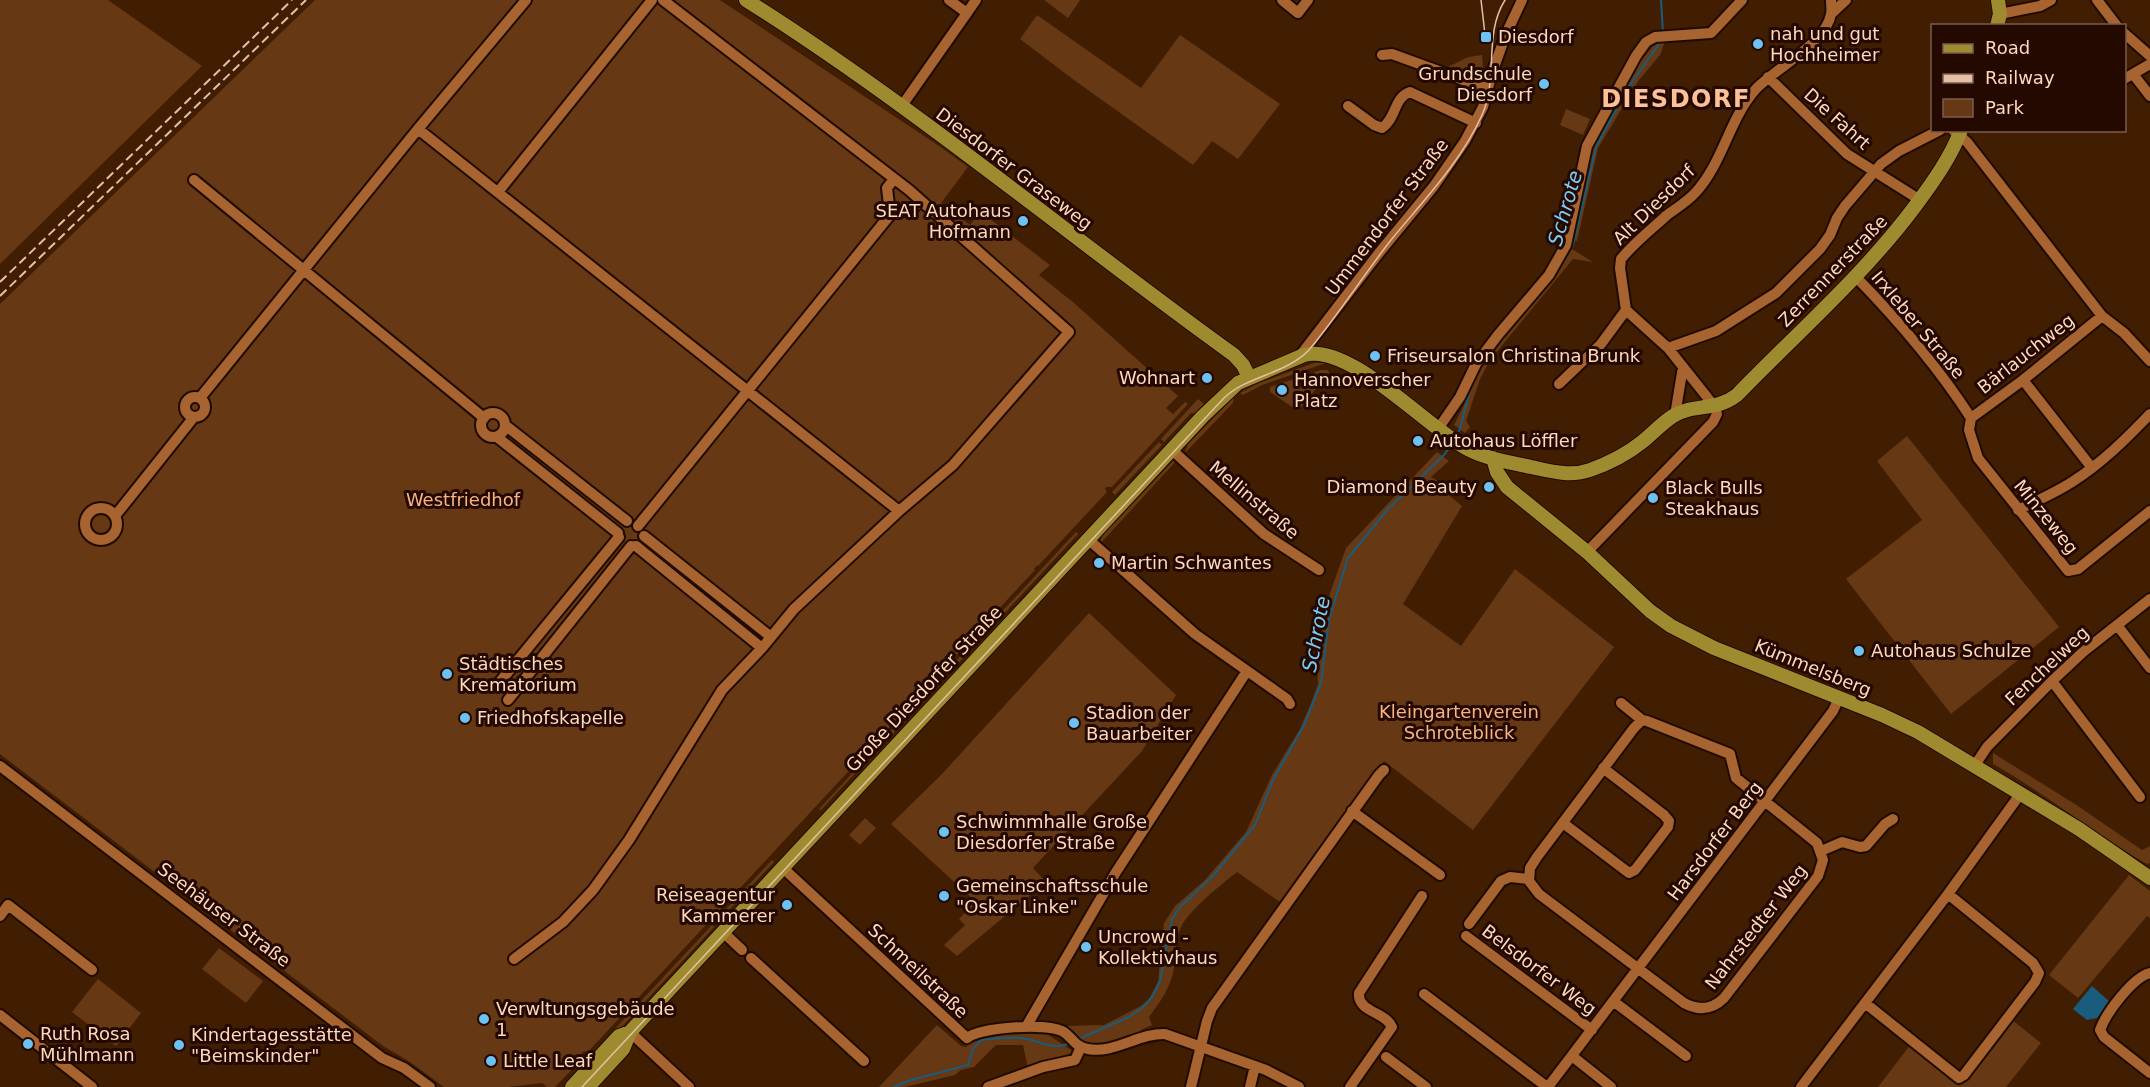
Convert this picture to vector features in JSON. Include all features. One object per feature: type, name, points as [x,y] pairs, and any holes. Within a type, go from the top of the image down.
[{"type":"main road","name":"Diesdorfer Graseweg","points":[[746,0],[809,40],[901,107],[1233,356],[1243,365],[1249,377]]},
{"type":"main road","name":"Zerrennerstraße","points":[[1715,407],[1737,395],[1856,277],[1887,243],[1920,200],[1946,160],[1958,132]]},
{"type":"main road","name":"Große Diesdorfer Straße","points":[[588,1087],[623,1049],[630,1032],[1088,539],[1228,390],[1249,377],[1308,354],[1324,354],[1347,362],[1454,441],[1479,454],[1559,473],[1584,472],[1604,464],[1634,448],[1675,415]]},
{"type":"main road","points":[[1675,415],[1715,407]]},
{"type":"main road","name":"Kümmelsberg","points":[[1493,458],[1497,472],[1507,488],[1587,552],[1654,614],[1680,632],[1902,724],[1975,765],[2079,829],[2150,879]]},
{"type":"main road","name":"Große Diesdorfer Straße","points":[[572,1087],[619,1036],[630,1032]]},
{"type":"street","points":[[115,516],[195,417],[201,415],[205,408],[200,398],[418,129],[526,0]]},
{"type":"street","points":[[498,192],[652,0]]},
{"type":"street","points":[[514,959],[563,922],[592,890],[629,840],[722,690],[762,648],[794,609],[899,511],[953,465],[1069,332],[962,235],[894,179],[663,0]]},
{"type":"street","points":[[949,0],[967,13]]},
{"type":"street","points":[[901,107],[976,0]]},
{"type":"street","points":[[1282,0],[1298,13],[1308,0]]},
{"type":"street","name":"Ummendorfer Straße","points":[[1299,357],[1434,186],[1476,123],[1510,22],[1522,0]]},
{"type":"street","points":[[1438,429],[1460,397],[1478,361],[1559,260],[1566,245],[1587,146],[1636,56],[1646,42],[1654,37],[1711,33],[1742,0]]},
{"type":"street","points":[[1831,0],[1831,14]]},
{"type":"street","name":"Alt Diesdorf","points":[[1626,310],[1620,268],[1621,259],[1667,216],[1694,195],[1718,160],[1742,109],[1754,92],[1768,77],[1813,42],[1823,31],[1831,14],[1846,0]]},
{"type":"street","points":[[1998,13],[2040,6],[2051,0]]},
{"type":"street","points":[[2097,0],[2115,24]]},
{"type":"street","points":[[2126,35],[2150,56]]},
{"type":"street","points":[[1382,55],[1392,54],[1488,89]]},
{"type":"street","points":[[2150,64],[2129,76],[2150,96]]},
{"type":"street","name":"Die Fahrt","points":[[1768,77],[1847,154],[1920,200]]},
{"type":"street","points":[[1348,106],[1374,125],[1382,128],[1391,118],[1402,96],[1410,92],[1476,123]]},
{"type":"street","points":[[418,129],[899,511]]},
{"type":"street","points":[[1668,348],[1716,331],[1779,290],[1820,249],[1845,206],[1882,163],[1892,155],[1936,132]]},
{"type":"street","points":[[1958,132],[2102,316],[2124,333],[2150,361]]},
{"type":"street","points":[[894,179],[887,188],[889,205],[894,210],[905,213],[913,210],[920,201]]},
{"type":"street","points":[[194,180],[484,418]]},
{"type":"street","points":[[508,700],[634,546],[639,545],[641,531],[748,392],[894,210]]},
{"type":"street","name":"Irxleber Straße","points":[[1856,277],[1885,306],[1955,394]]},
{"type":"street","points":[[1559,384],[1600,344],[1626,310],[1668,348],[1715,407],[1717,414],[1713,422],[1587,552]]},
{"type":"street","name":"Bärlauchweg","points":[[1971,418],[2023,380],[2102,316]]},
{"type":"street","points":[[1675,415],[1683,367]]},
{"type":"street","points":[[2023,380],[2092,468]]},
{"type":"street","name":"Minzeweg","points":[[1955,394],[1971,418],[1969,430],[1978,458],[2068,571],[2078,569],[2150,511]]},
{"type":"street","points":[[762,648],[634,546],[624,543],[619,535],[497,437],[483,432],[484,418],[490,414],[499,415],[505,425],[641,531],[771,637]]},
{"type":"street","points":[[2018,510],[2062,488],[2092,468],[2122,443],[2150,414]]},
{"type":"street","points":[[497,437],[502,433],[505,425]]},
{"type":"street","name":"Mellinstraße","points":[[1172,450],[1264,534],[1319,570]]},
{"type":"street","points":[[499,683],[619,535],[619,526],[627,521]]},
{"type":"street","points":[[1088,539],[1168,613],[1287,699],[1290,704]]},
{"type":"street","name":"Fenchelweg","points":[[1975,765],[1987,747],[2052,681],[2083,652],[2150,599]]},
{"type":"street","points":[[2117,625],[2150,668]]},
{"type":"street","points":[[1026,1026],[1116,872],[1247,671]]},
{"type":"street","points":[[2052,681],[2140,797]]},
{"type":"street","name":"Harsdorfer Berg","points":[[1548,1087],[1766,801],[1833,711],[1839,698]]},
{"type":"street","points":[[1469,924],[1501,880],[1510,877],[1529,879],[1532,864],[1642,720],[1621,703]]},
{"type":"street","name":"Nahrstedter Weg","points":[[1529,879],[1539,894],[1638,969],[1688,1006],[1704,1009],[1718,1003],[1818,876],[1823,864],[1821,851],[1811,837],[1735,777],[1732,758],[1727,752],[1642,720]]},
{"type":"street","name":"Seehäuser Straße","points":[[0,766],[382,1058],[404,1068],[430,1087]]},
{"type":"street","points":[[1563,823],[1629,873],[1634,871],[1668,827],[1670,822],[1666,816],[1604,768]]},
{"type":"street","points":[[1191,1087],[1208,1016],[1214,1005],[1352,810],[1384,770]]},
{"type":"street","points":[[1801,1087],[1948,894],[2021,793]]},
{"type":"street","points":[[1352,810],[1440,875]]},
{"type":"street","name":"Nahrstedter Weg","points":[[1821,851],[1842,842],[1861,847],[1866,846],[1885,824],[1893,819]]},
{"type":"street","name":"Schmeilstraße","points":[[783,868],[967,1038],[979,1032],[1026,1026],[1064,1032],[1078,1046]]},
{"type":"street","points":[[1865,1003],[1959,1078],[1964,1075],[2036,982],[2039,973],[2033,963],[1948,894]]},
{"type":"street","points":[[1350,1087],[1392,1027],[1389,1022],[1362,1005],[1358,999],[1359,993],[1422,896]]},
{"type":"street","points":[[0,916],[8,905],[92,970]]},
{"type":"street","points":[[723,932],[742,950]]},
{"type":"street","name":"Belsdorfer Weg","points":[[1466,936],[1592,1030]]},
{"type":"street","points":[[751,958],[864,1061]]},
{"type":"street","points":[[2150,973],[2142,975],[2134,982],[2104,1020],[2100,1030],[2104,1037],[2150,1073]]},
{"type":"street","points":[[1424,994],[1548,1087]]},
{"type":"street","points":[[1613,1001],[1686,1056]]},
{"type":"street","points":[[0,1015],[92,1087]]},
{"type":"street","points":[[630,1032],[689,1087]]},
{"type":"street","points":[[988,1087],[1043,1067],[1076,1060],[1078,1046],[1091,1050],[1107,1048],[1159,1034],[1171,1036],[1255,1066],[1299,1087]]},
{"type":"street","points":[[1572,1056],[1611,1087]]},
{"type":"street","points":[[1386,1057],[1426,1087]]},
{"type":"street","points":[[1251,1087],[1255,1066]]},
{"type":"green space","points":[[0,0],[108,0],[202,66],[0,264]]},
{"type":"green space","name":"Westfriedhof","points":[[315,0],[720,0],[968,167],[941,203],[970,225],[981,212],[1050,265],[1039,275],[1074,303],[1178,396],[1166,408],[1173,414],[1185,402],[1188,404],[1112,487],[1106,487],[1107,492],[587,1053],[584,1051],[581,1054],[584,1057],[555,1087],[547,1087],[542,1083],[508,1087],[444,1087],[383,1046],[0,754],[0,304]]},
{"type":"green space","points":[[1044,0],[1080,0],[1068,18]]},
{"type":"green space","points":[[1037,15],[1141,88],[1180,35],[1280,104],[1238,159],[1212,141],[1193,165],[1020,39]]},
{"type":"green space","points":[[1665,41],[1660,55],[1639,80],[1598,148],[1577,241],[1570,240],[1591,146],[1623,86],[1640,61],[1656,43]]},
{"type":"green space","points":[[1482,55],[1482,82],[1442,70],[1468,57]]},
{"type":"green space","points":[[1566,109],[1590,119],[1583,135],[1560,125]]},
{"type":"green space","points":[[1570,248],[1593,262],[1573,259],[1490,360],[1480,379],[1466,421],[1470,427],[1465,433],[1454,425],[1464,405],[1471,382],[1485,358],[1558,270]]},
{"type":"green space","points":[[1314,363],[1326,363],[1262,385],[1243,395],[1240,393],[1259,383]]},
{"type":"green space","points":[[1321,370],[1328,370],[1329,373],[1298,411],[1270,392],[1270,387]]},
{"type":"green space","points":[[1234,397],[1233,403],[1185,453],[1188,444]]},
{"type":"green space","points":[[1198,399],[1204,404],[1195,413],[1191,413],[1164,442],[1161,439]]},
{"type":"green space","points":[[1907,436],[2059,627],[1951,714],[1846,579],[1922,520],[1877,461]]},
{"type":"green space","points":[[1159,442],[1162,445],[1115,495],[1112,492]]},
{"type":"green space","name":"Kleingartenverein Schroteblick","points":[[1437,452],[1449,461],[1431,477],[1436,480],[1440,488],[1462,506],[1403,604],[1461,646],[1515,569],[1614,647],[1473,830],[1384,761],[1280,902],[1237,872],[1191,913],[1179,932],[1174,968],[1168,988],[1149,1017],[1152,1025],[1141,1030],[1142,1034],[1094,1046],[1078,1042],[1064,1026],[1104,1025],[1141,1006],[1149,999],[1158,982],[1164,923],[1175,906],[1205,880],[1246,832],[1272,775],[1300,729],[1318,684],[1316,656],[1330,593],[1346,548]]},
{"type":"green space","points":[[1174,460],[1177,460],[1100,544],[1102,536]]},
{"type":"green space","points":[[1076,532],[1078,534],[891,736],[888,734]]},
{"type":"green space","name":"Stadion der Bauarbeiter","points":[[1089,613],[1176,695],[1142,751],[1033,868],[1046,882],[957,956],[944,945],[965,925],[959,919],[975,901],[891,824],[942,774]]},
{"type":"green space","points":[[886,737],[888,738],[821,810],[819,809]]},
{"type":"green space","points":[[1993,753],[2075,804],[2142,850],[2150,846],[2150,863],[2147,864],[2127,852],[1993,764]]},
{"type":"green space","points":[[865,818],[876,828],[860,845],[849,835]]},
{"type":"green space","points":[[772,860],[774,862],[716,924],[714,922]]},
{"type":"green space","points":[[2129,875],[2150,891],[2150,918],[2147,916],[2078,998],[2049,975]]},
{"type":"green space","points":[[712,925],[714,927],[615,1034],[612,1032]]},
{"type":"green space","points":[[219,948],[263,981],[246,1003],[202,969]]},
{"type":"green space","points":[[98,979],[141,1013],[116,1046],[72,1012]]},
{"type":"green space","points":[[2011,1019],[2041,1043],[2006,1087],[1878,1087],[1911,1044],[1959,1084]]},
{"type":"green space","points":[[937,1025],[961,1046],[966,1047],[979,1037],[1033,1033],[1047,1034],[1074,1052],[1028,1068],[1023,1045],[996,1045],[974,1067],[961,1070],[955,1075],[905,1087],[879,1087]]},
{"type":"water","points":[[2092,986],[2110,1002],[2097,1018],[2087,1020],[2073,1009]]},
{"type":"waterway","name":"Schrote","points":[[1661,0],[1663,33]]},
{"type":"waterway","name":"Schrote","points":[[1555,276],[1573,245],[1596,147],[1627,89],[1661,41]]},
{"type":"waterway","name":"Schrote","points":[[1492,352],[1524,312]]},
{"type":"waterway","name":"Schrote","points":[[1479,369],[1486,359]]},
{"type":"waterway","name":"Schrote","points":[[1456,437],[1471,385]]},
{"type":"waterway","name":"Schrote","points":[[1076,1040],[1129,1017],[1152,997],[1160,981],[1172,919],[1180,907],[1213,876],[1255,825],[1273,780],[1304,725],[1321,683],[1329,619],[1348,558],[1388,509],[1444,455],[1452,444]]},
{"type":"waterway","name":"Schrote","points":[[894,1087],[911,1080],[968,1065],[973,1049],[981,1040],[1020,1038],[1051,1046],[1071,1043]]},
{"type":"tram line","points":[[1481,0],[1486,43]]},
{"type":"tram line","points":[[582,1087],[1223,399],[1243,385],[1289,365],[1309,350],[1391,240],[1452,165],[1473,132],[1487,101],[1495,27],[1498,13],[1505,0]]},
{"type":"railway","points":[[0,282],[292,0]]},
{"type":"railway","points":[[0,296],[306,0]]},
{"type":"place","name":"Diesdorf","points":[[1486,37]]},
{"type":"place","name":"nah und gut Hochheimer","points":[[1758,44]]},
{"type":"place","name":"Grundschule Diesdorf","points":[[1544,84]]},
{"type":"place","name":"SEAT Autohaus Hofmann","points":[[1023,221]]},
{"type":"place","name":"Friseursalon Christina Brunk","points":[[1375,356]]},
{"type":"place","name":"Wohnart","points":[[1207,378]]},
{"type":"place","name":"Hannoverscher Platz","points":[[1282,390]]},
{"type":"place","name":"Autohaus Löffler","points":[[1418,441]]},
{"type":"place","name":"Diamond Beauty","points":[[1489,487]]},
{"type":"place","name":"Black Bulls Steakhaus","points":[[1653,498]]},
{"type":"place","name":"Martin Schwantes","points":[[1099,563]]},
{"type":"place","name":"Autohaus Schulze","points":[[1859,651]]},
{"type":"place","name":"Städtisches Krematorium","points":[[447,674]]},
{"type":"place","name":"Friedhofskapelle","points":[[465,718]]},
{"type":"place","name":"Stadion der Bauarbeiter","points":[[1074,723]]},
{"type":"place","name":"Schwimmhalle Große Diesdorfer Straße","points":[[944,832]]},
{"type":"place","name":"Gemeinschaftsschule \"Oskar Linke\"","points":[[944,896]]},
{"type":"place","name":"Reiseagentur Kammerer","points":[[787,905]]},
{"type":"place","name":"Uncrowd - Kollektivhaus","points":[[1086,947]]},
{"type":"place","name":"Verwltungsgebäude 1","points":[[484,1019]]},
{"type":"place","name":"Ruth Rosa Mühlmann","points":[[28,1044]]},
{"type":"place","name":"Kindertagesstätte \"Beimskinder\"","points":[[179,1045]]},
{"type":"place","name":"Little Leaf","points":[[491,1061]]},
{"type":"district","name":"DIESDORF","points":[[1676,99]]}]
